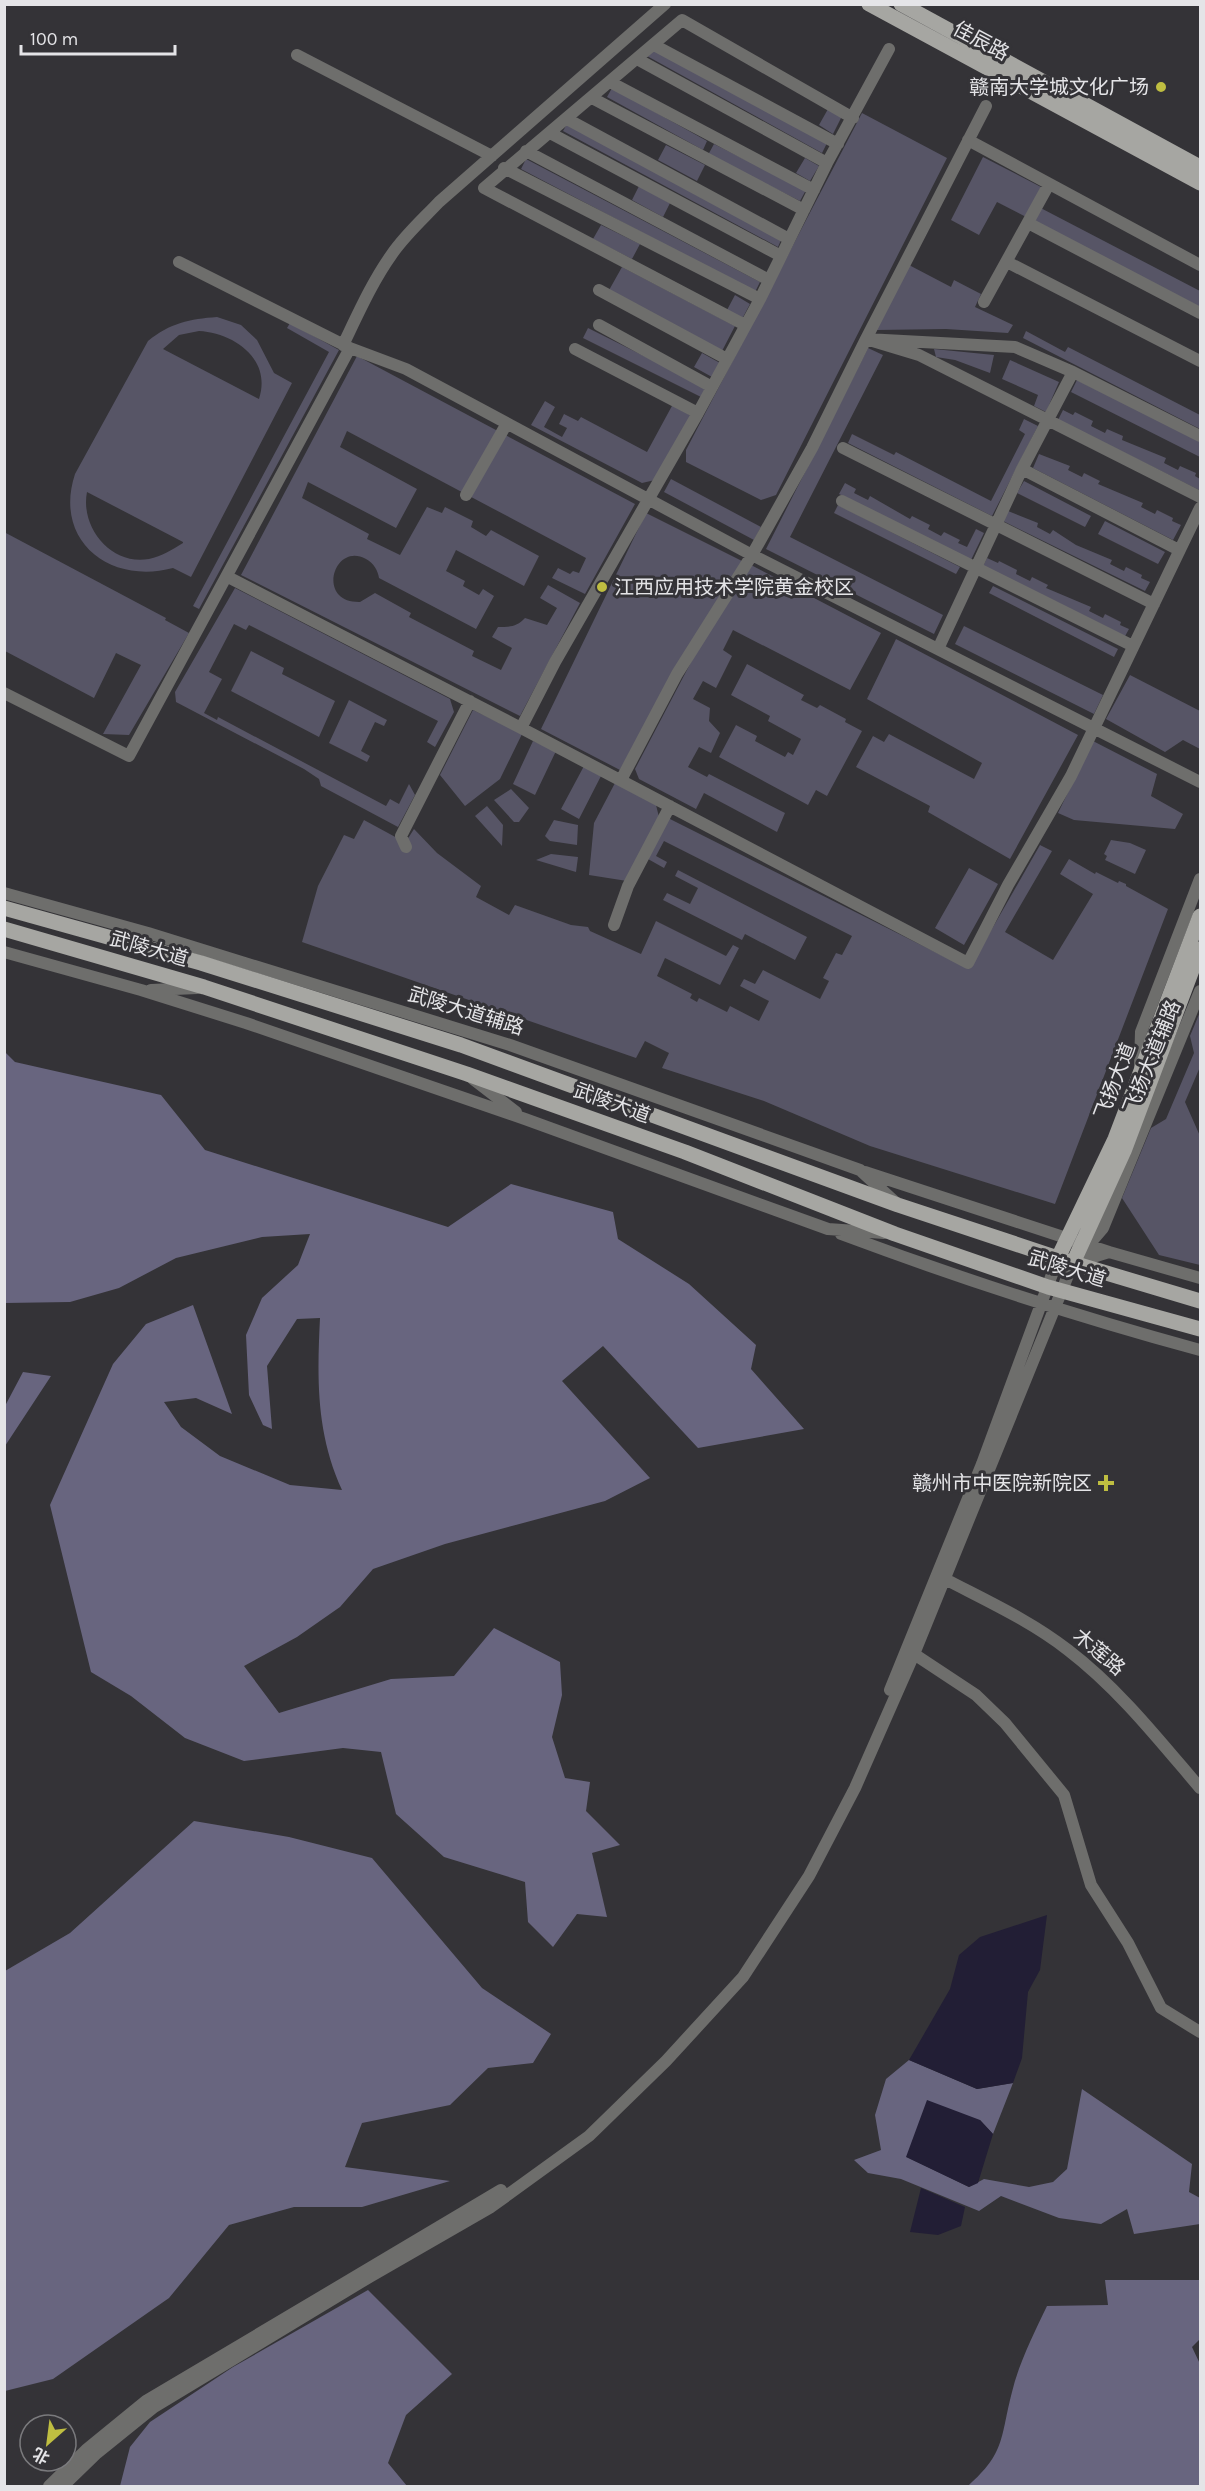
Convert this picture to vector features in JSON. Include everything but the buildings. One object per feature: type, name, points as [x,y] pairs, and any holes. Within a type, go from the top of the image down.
[{"type":"main road","name":"佳辰路","points":[[869,4],[1200,183]]},
{"type":"main road","name":"佳辰路","points":[[912,7],[1200,167]]},
{"type":"main road","name":"武陵大道","points":[[4,908],[201,963],[461,1045],[898,1205],[1066,1261],[1200,1301]]},
{"type":"main road","name":"飞扬大道","points":[[1079,1242],[1115,1139],[1200,916]]},
{"type":"main road","name":"武陵大道","points":[[4,929],[204,987],[467,1074],[685,1152],[895,1234],[1055,1288],[1200,1329]]},
{"type":"main road","name":"飞扬大道","points":[[1066,1261],[1079,1242],[1124,1151],[1200,950]]},
{"type":"street","points":[[4,693],[129,756],[228,577],[347,346],[373,284],[392,253],[439,202],[665,4]]},
{"type":"street","points":[[745,325],[484,188],[504,168],[567,119],[682,20],[853,118]]},
{"type":"street","points":[[654,45],[838,144]]},
{"type":"street","points":[[522,728],[555,662],[698,413],[760,299],[827,164],[889,49]]},
{"type":"street","points":[[297,55],[492,156]]},
{"type":"street","points":[[637,59],[827,164]]},
{"type":"street","points":[[610,82],[814,190]]},
{"type":"street","points":[[592,98],[804,210]]},
{"type":"street","points":[[621,780],[677,674],[752,555],[812,448],[986,106]]},
{"type":"street","points":[[567,119],[789,239]]},
{"type":"street","points":[[550,133],[781,256]]},
{"type":"street","points":[[968,140],[1200,265]]},
{"type":"street","points":[[526,151],[769,280]]},
{"type":"street","points":[[504,168],[760,299]]},
{"type":"street","points":[[984,302],[1049,184]]},
{"type":"street","points":[[1028,223],[1200,313]]},
{"type":"street","points":[[179,262],[347,346],[406,369],[752,555],[1200,782]]},
{"type":"street","points":[[1007,262],[1200,361]]},
{"type":"street","points":[[598,290],[727,359]]},
{"type":"street","points":[[598,325],[712,387]]},
{"type":"street","points":[[866,339],[1015,347],[1073,372],[1200,435]]},
{"type":"street","points":[[866,339],[919,355],[1200,497]]},
{"type":"street","points":[[575,349],[698,413]]},
{"type":"street","points":[[938,649],[1022,469],[1073,372]]},
{"type":"street","points":[[466,495],[506,424]]},
{"type":"street","points":[[843,448],[1154,604]]},
{"type":"street","points":[[1022,469],[1179,550]]},
{"type":"street","points":[[842,501],[1133,646]]},
{"type":"street","points":[[228,577],[522,728],[968,963],[1008,885],[1071,776],[1200,508]]},
{"type":"street","points":[[406,847],[401,836],[470,701]]},
{"type":"street","points":[[614,926],[628,886],[670,806]]},
{"type":"street","name":"飞扬大道辅路","points":[[1139,1078],[1141,1032],[1200,879]]},
{"type":"street","name":"武陵大道辅路","points":[[4,892],[148,933],[510,1045],[860,1170],[898,1205]]},
{"type":"street","points":[[1185,915],[1200,896]]},
{"type":"street","points":[[148,933],[201,963]]},
{"type":"street","points":[[4,952],[141,990],[525,1119],[937,1270],[1055,1308],[1200,1350]]},
{"type":"street","points":[[141,990],[204,987]]},
{"type":"street","name":"飞扬大道辅路","points":[[1079,1242],[1103,1228],[1200,991]]},
{"type":"street","points":[[461,1045],[510,1045]]},
{"type":"street","points":[[467,1074],[525,1119]]},
{"type":"street","points":[[860,1170],[1109,1252],[1200,1278]]},
{"type":"street","points":[[828,1229],[895,1234]]},
{"type":"street","points":[[49,2487],[86,2450],[146,2402],[367,2268],[487,2200],[585,2131],[662,2055],[739,1972],[802,1873],[850,1786],[982,1464],[1042,1304],[1055,1288],[1066,1261],[1109,1252]]},
{"type":"street","points":[[63,2487],[97,2453],[154,2408],[371,2276],[491,2207],[589,2136],[666,2061],[743,1977],[809,1876],[855,1788],[915,1654],[1055,1308],[1055,1288]]},
{"type":"street","name":"木莲路","points":[[945,1579],[1023,1620],[1068,1649],[1135,1711],[1200,1788]]},
{"type":"street","points":[[915,1654],[976,1695],[1005,1723],[1064,1795],[1091,1885],[1128,1943],[1161,2008],[1200,2032]]},
{"type":"shaded area","points":[[654,50],[827,143],[822,153],[647,56]]},
{"type":"shaded area","points":[[612,88],[707,141],[703,150],[607,97]]},
{"type":"shaded area","points":[[828,109],[842,116],[833,134],[819,125]]},
{"type":"shaded area","points":[[862,113],[947,158],[776,495],[761,500],[686,462],[686,450]]},
{"type":"shaded area","points":[[567,124],[781,240],[778,247],[563,131]]},
{"type":"shaded area","points":[[714,144],[806,190],[800,201],[708,155]]},
{"type":"shaded area","points":[[666,145],[705,165],[697,181],[658,160]]},
{"type":"shaded area","points":[[983,157],[1041,187],[1033,204],[1200,291],[1200,307],[997,202],[979,235],[951,220]]},
{"type":"shaded area","points":[[805,158],[819,166],[810,181],[796,173]]},
{"type":"shaded area","points":[[526,159],[760,282],[755,292],[521,169]]},
{"type":"shaded area","points":[[639,186],[670,203],[663,217],[632,200]]},
{"type":"shaded area","points":[[601,225],[640,244],[632,259],[593,239]]},
{"type":"shaded area","points":[[909,265],[951,287],[954,280],[981,294],[975,307],[1013,325],[1008,333],[946,329],[876,330]]},
{"type":"shaded area","points":[[622,267],[735,326],[722,351],[608,292]]},
{"type":"shaded area","points":[[735,295],[750,304],[742,319],[727,310]]},
{"type":"shaded area","points":[[217,317],[241,325],[257,340],[274,373],[292,383],[191,577],[173,568],[150,572],[128,570],[109,563],[92,552],[80,538],[72,519],[70,498],[75,474],[148,341],[172,326]],"holes":[[[199,331],[225,337],[237,343],[255,360],[262,385],[259,399],[163,349],[179,335]],[[87,492],[183,542],[183,543],[149,559],[135,560],[122,556],[101,541],[94,530],[88,518]]]},
{"type":"shaded area","points":[[290,323],[339,350],[199,609],[193,606],[329,352],[287,328]]},
{"type":"shaded area","points":[[588,328],[706,387],[701,397],[583,338]]},
{"type":"shaded area","points":[[1026,331],[1065,352],[1068,347],[1200,415],[1200,429],[1023,338]]},
{"type":"shaded area","points":[[868,348],[883,355],[790,537],[943,615],[934,634],[766,549]]},
{"type":"shaded area","points":[[934,349],[994,355],[990,373],[955,360],[936,357]]},
{"type":"shaded area","points":[[702,353],[720,363],[712,377],[694,367]]},
{"type":"shaded area","points":[[357,356],[635,504],[585,594],[552,578],[558,568],[570,574],[573,571],[579,573],[586,558],[347,431],[340,447],[417,489],[396,528],[308,482],[302,498],[369,534],[367,539],[400,555],[427,507],[442,513],[445,507],[473,521],[471,527],[486,536],[491,530],[539,556],[524,586],[456,550],[446,571],[465,581],[463,586],[479,595],[483,589],[494,596],[476,629],[379,578],[375,567],[366,559],[355,556],[345,558],[338,565],[334,574],[337,593],[346,600],[360,602],[375,593],[411,613],[409,617],[474,651],[472,656],[501,670],[512,648],[492,637],[498,627],[516,625],[525,618],[547,625],[557,608],[540,598],[548,585],[580,603],[520,716],[241,575]]},
{"type":"shaded area","points":[[1010,360],[1059,382],[1046,412],[1034,406],[1038,395],[1002,379]]},
{"type":"shaded area","points":[[1077,380],[1200,441],[1200,457],[1071,392]]},
{"type":"shaded area","points":[[545,401],[555,407],[544,427],[562,437],[567,428],[559,424],[564,414],[578,421],[581,417],[647,452],[673,404],[691,416],[655,480],[642,483],[531,425]]},
{"type":"shaded area","points":[[1063,410],[1073,415],[1075,412],[1093,421],[1091,426],[1105,433],[1107,429],[1123,436],[1122,440],[1166,458],[1164,463],[1178,470],[1180,466],[1196,473],[1195,476],[1200,479],[1199,490],[1058,420]]},
{"type":"shaded area","points":[[1024,419],[1038,426],[992,516],[848,443],[852,434],[894,455],[896,452],[991,501],[1025,434],[1019,430]]},
{"type":"shaded area","points":[[1039,454],[1070,466],[1068,470],[1082,477],[1084,473],[1100,481],[1098,484],[1143,503],[1141,507],[1155,514],[1157,510],[1173,518],[1172,521],[1181,525],[1173,540],[1033,468]]},
{"type":"shaded area","points":[[671,479],[761,527],[754,540],[664,492]]},
{"type":"shaded area","points":[[1024,481],[1091,516],[1085,527],[1017,493]]},
{"type":"shaded area","points":[[845,483],[856,489],[854,493],[868,500],[870,496],[910,519],[912,516],[930,525],[928,529],[941,536],[944,532],[960,540],[958,543],[967,547],[976,529],[984,533],[971,560],[839,494]]},
{"type":"shaded area","points":[[838,505],[960,567],[956,574],[834,513]]},
{"type":"shaded area","points":[[1008,511],[1038,523],[1037,527],[1050,534],[1053,530],[1076,545],[1112,560],[1110,564],[1124,571],[1126,567],[1150,582],[1145,591],[1003,521]]},
{"type":"shaded area","points":[[646,513],[742,561],[620,770],[541,729]]},
{"type":"shaded area","points":[[1105,521],[1165,552],[1158,564],[1098,534]]},
{"type":"shaded area","points":[[4,532],[166,618],[165,620],[189,633],[129,735],[103,734],[141,665],[116,653],[94,698],[5,651]]},
{"type":"shaded area","points":[[987,558],[1017,570],[1016,574],[1030,581],[1032,577],[1048,585],[1046,588],[1091,607],[1089,611],[1103,618],[1105,614],[1129,629],[1124,638],[982,568]]},
{"type":"shaded area","points":[[751,565],[881,633],[850,690],[733,630],[723,650],[732,656],[716,688],[703,681],[693,699],[710,708],[709,721],[720,733],[711,753],[699,747],[688,767],[707,777],[709,774],[785,813],[777,832],[704,793],[696,809],[639,779],[635,769],[709,628]]},
{"type":"shaded area","points":[[993,586],[1118,649],[1114,657],[989,593]]},
{"type":"shaded area","points":[[235,588],[450,699],[454,712],[435,747],[427,742],[438,721],[249,625],[246,630],[234,624],[209,672],[222,679],[204,713],[217,720],[218,717],[386,806],[390,799],[399,804],[409,784],[415,795],[398,827],[321,786],[319,779],[304,769],[176,702],[175,692]]},
{"type":"shaded area","points":[[964,626],[1103,695],[1094,714],[955,644]]},
{"type":"shaded area","points":[[896,639],[1078,735],[1010,859],[928,812],[930,806],[856,767],[873,736],[884,742],[889,734],[974,779],[982,763],[867,699]]},
{"type":"shaded area","points":[[251,651],[284,668],[282,674],[335,701],[319,737],[231,691]]},
{"type":"shaded area","points":[[747,664],[804,695],[801,700],[817,708],[820,705],[862,731],[827,796],[816,790],[808,805],[719,757],[736,725],[757,736],[755,741],[785,757],[788,752],[793,755],[801,739],[768,721],[770,716],[731,695]]},
{"type":"shaded area","points":[[1130,675],[1200,711],[1200,749],[1183,740],[1165,752],[1106,719]]},
{"type":"shaded area","points":[[349,700],[387,720],[384,726],[375,722],[361,751],[370,756],[367,762],[329,743]]},
{"type":"shaded area","points":[[473,710],[522,734],[500,779],[465,806],[440,775]]},
{"type":"shaded area","points":[[533,741],[556,751],[535,795],[513,784]]},
{"type":"shaded area","points":[[1093,741],[1157,774],[1151,796],[1183,814],[1175,829],[1074,820],[1058,813]]},
{"type":"shaded area","points":[[584,766],[601,776],[579,819],[561,809]]},
{"type":"shaded area","points":[[615,783],[656,805],[659,817],[627,881],[589,875],[594,823]]},
{"type":"shaded area","points":[[511,789],[529,808],[519,822],[514,822],[494,800]]},
{"type":"shaded area","points":[[487,806],[503,825],[502,846],[475,816]]},
{"type":"shaded area","points":[[668,818],[969,969],[1040,845],[1052,851],[1005,932],[1053,960],[1093,894],[1060,874],[1069,859],[1095,874],[1096,872],[1118,883],[1119,881],[1126,884],[1168,909],[1055,1204],[870,1146],[764,1101],[662,1068],[669,1053],[645,1041],[636,1058],[302,942],[318,886],[344,835],[354,839],[364,820],[399,839],[407,840],[414,829],[437,853],[481,886],[476,897],[509,915],[515,905],[571,925],[588,927],[590,931],[641,954],[656,921],[726,956],[733,945],[739,948],[720,985],[665,958],[657,976],[692,994],[690,998],[697,1002],[699,998],[727,1012],[730,1006],[759,1021],[769,1001],[740,986],[744,979],[755,984],[763,970],[820,999],[829,981],[823,978],[836,953],[842,955],[852,936],[664,841],[656,856],[667,862],[664,868],[648,859]]},
{"type":"shaded area","points":[[554,820],[578,825],[577,845],[550,841],[545,836]]},
{"type":"shaded area","points":[[1111,840],[1130,843],[1146,850],[1135,874],[1105,860],[1107,856],[1104,854]]},
{"type":"shaded area","points":[[551,854],[578,857],[576,872],[536,860]]},
{"type":"shaded area","points":[[969,868],[998,884],[964,945],[935,928]]},
{"type":"shaded area","points":[[678,870],[807,937],[795,960],[745,934],[742,940],[663,900],[667,893],[690,904],[698,888],[675,876]]},
{"type":"shaded area","points":[[1200,1012],[1200,1067],[1185,1102],[1200,1136],[1200,1265],[1159,1255],[1122,1198],[1151,1128],[1166,1119],[1194,1053],[1190,1036]]},
{"type":"shaded area","points":[[5,1052],[15,1062],[161,1095],[205,1150],[448,1227],[511,1184],[613,1212],[618,1239],[689,1284],[756,1345],[751,1369],[804,1429],[698,1448],[603,1346],[562,1381],[650,1478],[605,1501],[445,1544],[373,1569],[340,1607],[297,1637],[244,1666],[279,1713],[391,1679],[454,1676],[494,1628],[560,1662],[562,1695],[552,1737],[565,1778],[590,1782],[586,1811],[620,1845],[592,1853],[607,1917],[577,1914],[553,1947],[528,1922],[525,1882],[444,1857],[396,1814],[381,1752],[343,1748],[244,1761],[185,1738],[131,1696],[91,1672],[50,1505],[113,1364],[146,1324],[193,1305],[232,1414],[196,1398],[164,1402],[181,1427],[220,1456],[290,1485],[342,1490],[327,1448],[320,1406],[320,1318],[297,1319],[267,1366],[272,1429],[263,1425],[249,1395],[246,1335],[262,1298],[298,1265],[310,1234],[262,1237],[176,1258],[119,1288],[70,1302],[5,1303]]},
{"type":"shaded area","points":[[23,1372],[51,1376],[5,1446],[5,1406]]},
{"type":"shaded area","points":[[194,1821],[289,1837],[372,1858],[482,1988],[551,2034],[533,2063],[488,2068],[450,2105],[362,2123],[345,2167],[450,2181],[362,2207],[294,2207],[229,2225],[169,2298],[53,2379],[5,2391],[5,1971],[70,1933]]},
{"type":"shaded area","points":[[1047,1915],[1040,1970],[1028,1992],[1022,2058],[1013,2083],[977,2089],[909,2060],[950,1989],[959,1955],[980,1937]]},
{"type":"shaded area","points":[[909,2060],[977,2089],[1013,2083],[993,2134],[980,2120],[907,2157],[969,2187],[984,2179],[1029,2187],[1053,2182],[1067,2169],[1082,2089],[1192,2164],[1189,2192],[1200,2198],[1200,2224],[1134,2234],[1127,2209],[1101,2224],[1059,2218],[1001,2196],[979,2211],[901,2179],[868,2173],[854,2160],[881,2150],[875,2115],[886,2079]]},
{"type":"shaded area","points":[[927,2100],[980,2120],[993,2134],[978,2183],[969,2187],[906,2157]]},
{"type":"shaded area","points":[[921,2188],[965,2207],[961,2226],[938,2235],[910,2232]]},
{"type":"shaded area","points":[[1105,2280],[1200,2280],[1200,2339],[1192,2347],[1200,2364],[1200,2486],[968,2486],[989,2463],[1000,2443],[1019,2370],[1047,2306],[1108,2305]]},
{"type":"shaded area","points":[[368,2290],[452,2374],[406,2415],[388,2463],[407,2486],[120,2486],[130,2447],[150,2422],[233,2367]]},
{"type":"place","name":"赣南大学城文化广场","points":[[1161,87]]},
{"type":"place","name":"江西应用技术学院黄金校区","points":[[602,587]]},
{"type":"place","name":"赣州市中医院新院区","points":[[1106,1483]]}]
